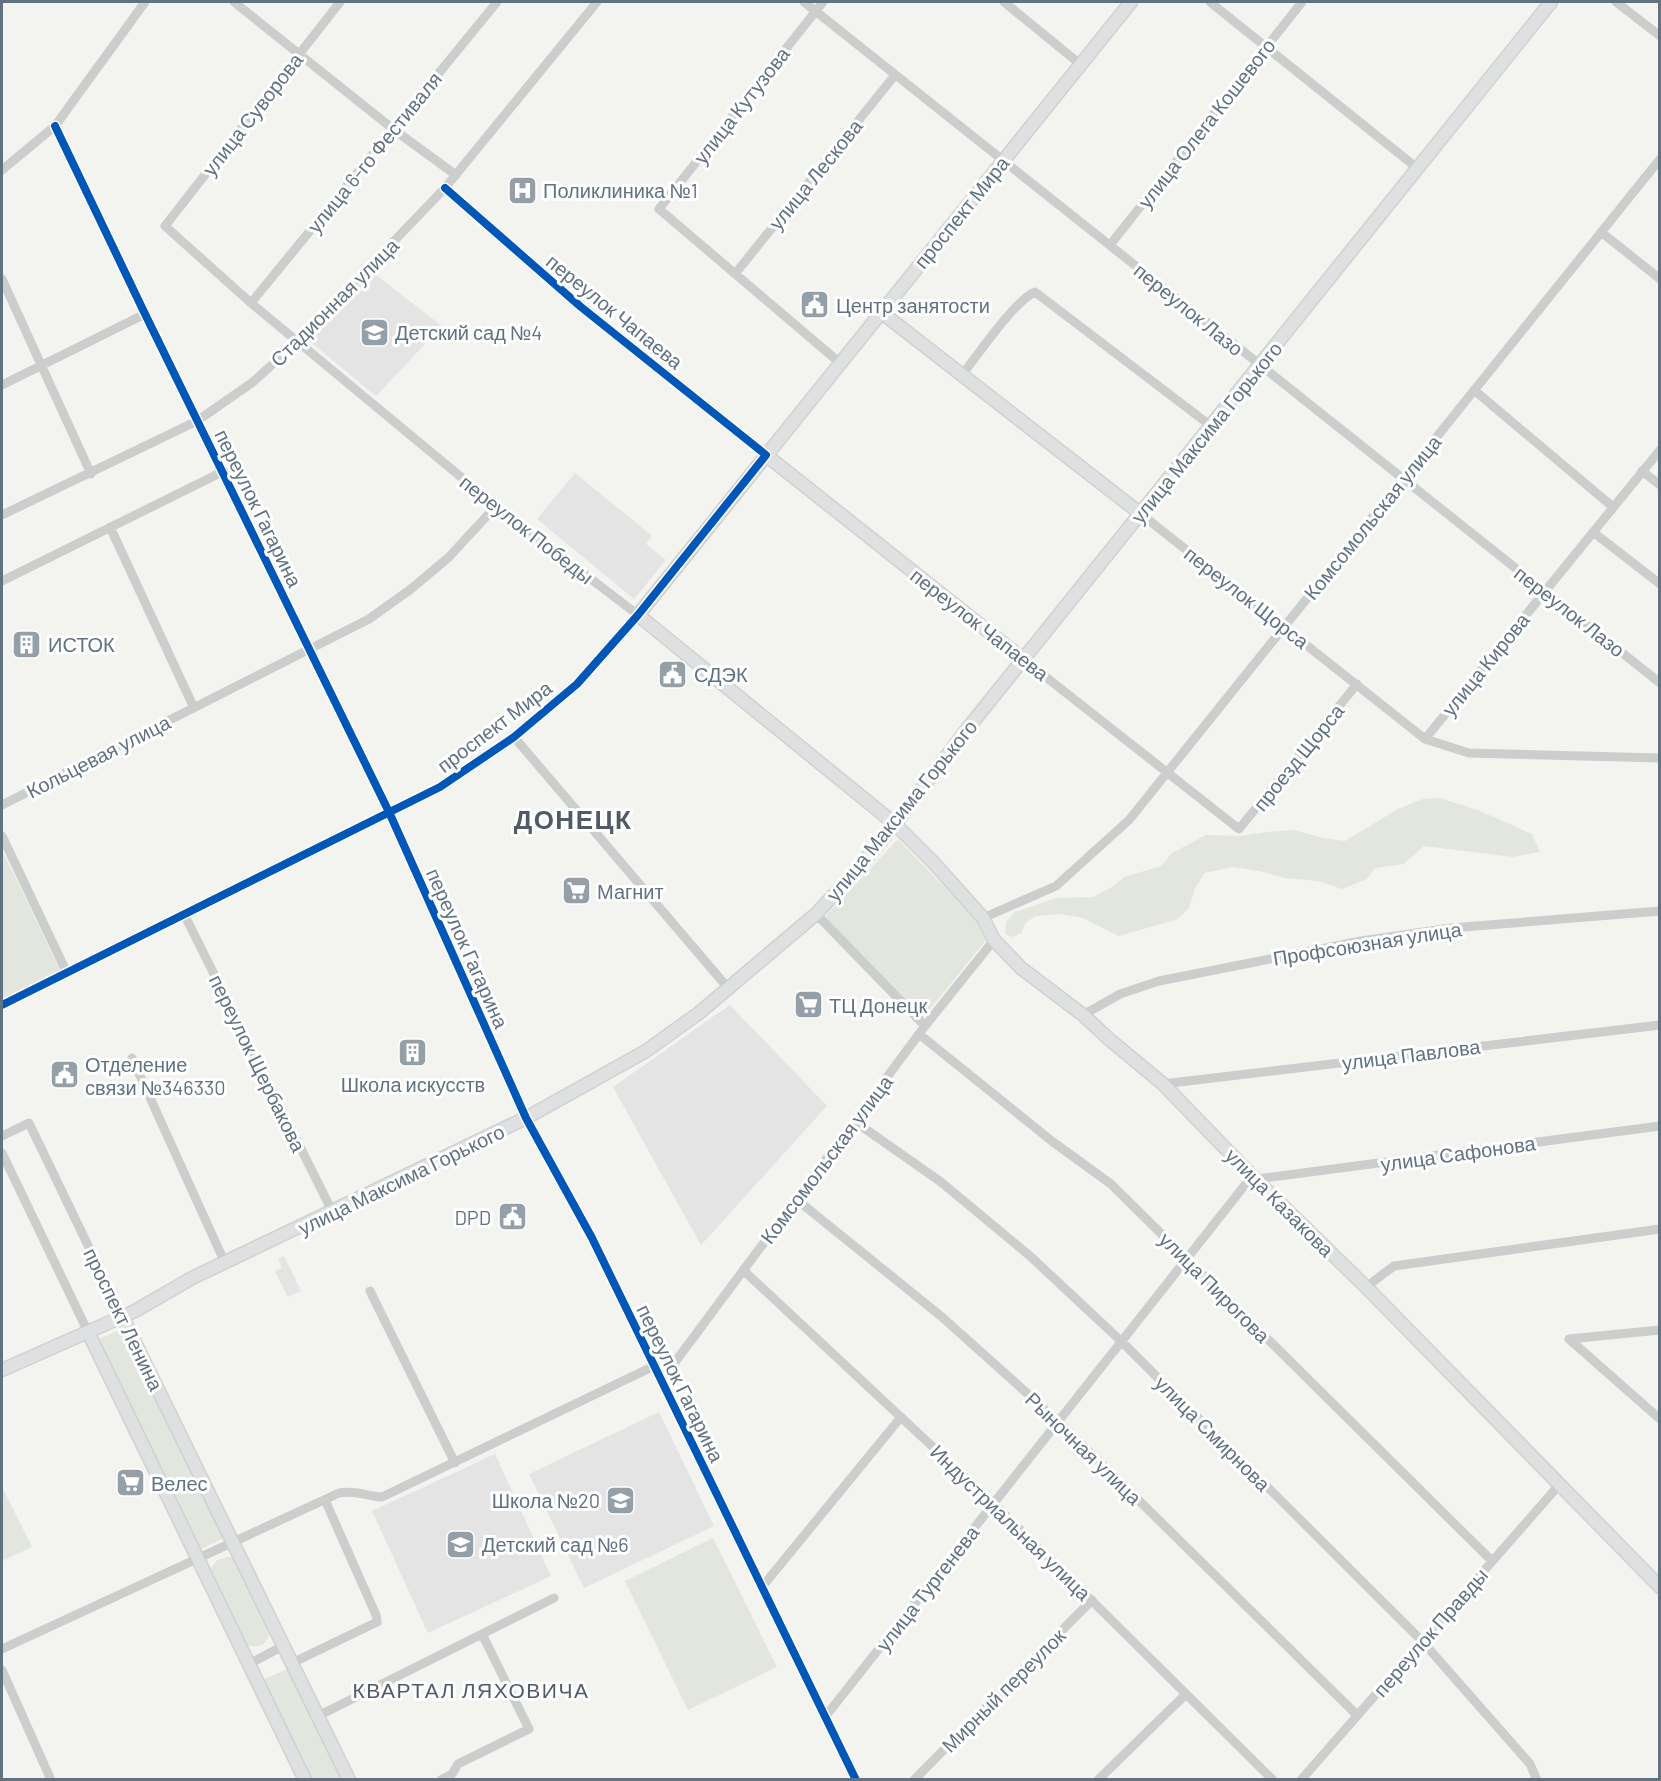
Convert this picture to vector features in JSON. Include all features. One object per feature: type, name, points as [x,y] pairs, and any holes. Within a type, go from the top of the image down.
[{"type":"main road","name":"проспект Мира","points":[[638,615],[1131,2]]},
{"type":"main road","name":"улица Максима Горького","points":[[2,1370],[122,1316],[225,1263],[526,1118],[646,1051],[699,1013],[816,914],[895,824],[1023,659],[1551,2]]},
{"type":"main road","name":"переулок Щорса","points":[[880,312],[1141,514]]},
{"type":"main road","name":"переулок Чапаева","points":[[766,454],[1023,659]]},
{"type":"main road","name":"переулок Победы","points":[[638,615],[895,824]]},
{"type":"main road","name":"улица Казакова","points":[[895,824],[983,918],[994,940],[1021,968],[1083,1015],[1163,1084],[1254,1178],[1366,1287],[1659,1587]]},
{"type":"main road","name":"проспект Ленина","points":[[122,1316],[349,1779]]},
{"type":"main road","name":"проспект Ленина","points":[[88,1332],[305,1779]]},
{"type":"street","points":[[2,170],[56,126],[145,2]]},
{"type":"street","points":[[234,2],[393,129],[456,175]]},
{"type":"street","name":"улица Суворова","points":[[165,226],[340,2]]},
{"type":"street","name":"улица 6-го Фестиваля","points":[[251,303],[497,2]]},
{"type":"street","name":"Стадионная улица","points":[[2,515],[197,421],[253,382],[298,341],[445,188],[597,2]]},
{"type":"street","name":"переулок Лазо","points":[[804,2],[1659,683]]},
{"type":"street","name":"улица Кутузова","points":[[735,274],[659,209],[823,2]]},
{"type":"street","points":[[1004,2],[1080,64]]},
{"type":"street","points":[[1210,2],[1418,168]]},
{"type":"street","name":"улица Олега Кошевого","points":[[1110,245],[1302,2]]},
{"type":"street","points":[[1616,2],[1659,36]]},
{"type":"street","name":"улица Лескова","points":[[735,274],[895,75]]},
{"type":"street","name":"переулок Гагарина","points":[[56,126],[145,314],[224,471],[389,812],[526,1118],[592,1238],[856,1779]]},
{"type":"street","name":"Комсомольская улица","points":[[983,918],[1056,886],[1130,820],[1659,159]]},
{"type":"street","name":"переулок Чапаева","points":[[445,188],[582,307],[766,454]]},
{"type":"street","name":"переулок Победы","points":[[165,226],[251,303],[496,506],[638,615]]},
{"type":"street","points":[[1601,232],[1659,279]]},
{"type":"street","points":[[735,274],[840,363]]},
{"type":"street","points":[[2,279],[91,474]]},
{"type":"street","points":[[962,375],[1027,295],[1035,292],[1211,426]]},
{"type":"street","points":[[2,385],[145,314]]},
{"type":"street","points":[[1474,390],[1613,507]]},
{"type":"street","name":"улица Кирова","points":[[1425,739],[1659,450]]},
{"type":"street","points":[[2,581],[224,471]]},
{"type":"street","points":[[1642,471],[1659,485]]},
{"type":"street","name":"Кольцевая улица","points":[[2,805],[369,619],[411,590],[449,557],[496,506]]},
{"type":"street","name":"переулок Щорса","points":[[1141,514],[1425,739],[1469,753],[1659,758]]},
{"type":"street","name":"Кольцевая улица","points":[[110,528],[194,708]]},
{"type":"street","points":[[1593,532],[1659,584]]},
{"type":"street","name":"проспект Мира","points":[[2,1005],[440,787],[514,737],[577,684],[638,615]]},
{"type":"street","name":"переулок Чапаева","points":[[1023,659],[1239,829]]},
{"type":"street","name":"проезд Щорса","points":[[1239,829],[1357,684]]},
{"type":"street","points":[[514,737],[728,988]]},
{"type":"street","points":[[2,836],[67,973]]},
{"type":"street","name":"Профсоюзная улица","points":[[1083,1015],[1120,994],[1159,981],[1361,941],[1451,928],[1659,911]]},
{"type":"street","name":"переулок Щербакова","points":[[184,914],[332,1212]]},
{"type":"street","name":"улица Пирогова","points":[[816,914],[922,1030],[1053,1142],[1111,1184],[1492,1561]]},
{"type":"street","name":"Комсомольская улица","points":[[661,1381],[922,1030],[994,940]]},
{"type":"street","name":"улица Павлова","points":[[1163,1084],[1659,1025]]},
{"type":"street","points":[[132,1058],[225,1263]]},
{"type":"street","name":"улица Смирнова","points":[[854,1121],[941,1182],[1030,1256],[1121,1341],[1422,1641],[1530,1764],[1537,1779]]},
{"type":"street","name":"проспект Ленина","points":[[2,1136],[29,1123],[122,1316]]},
{"type":"street","name":"улица Сафонова","points":[[1254,1178],[1659,1126]]},
{"type":"street","name":"проспект Ленина","points":[[2,1154],[88,1332]]},
{"type":"street","name":"улица Тургенева","points":[[825,1717],[1186,1258],[1254,1178]]},
{"type":"street","name":"Рыночная улица","points":[[796,1199],[942,1317],[1058,1421],[1357,1715]]},
{"type":"street","points":[[1366,1287],[1394,1266],[1659,1229]]},
{"type":"street","name":"Индустриальная улица","points":[[743,1270],[993,1503],[1273,1779]]},
{"type":"street","points":[[370,1291],[455,1463]]},
{"type":"street","points":[[1659,1330],[1569,1339],[1659,1419]]},
{"type":"street","points":[[2,1649],[339,1493],[351,1491],[367,1496],[382,1497],[654,1366]]},
{"type":"street","points":[[762,1587],[901,1417]]},
{"type":"street","name":"переулок Правды","points":[[1301,1779],[1559,1485]]},
{"type":"street","points":[[291,1663],[377,1622],[376,1615],[325,1500]]},
{"type":"street","points":[[318,1716],[554,1598]]},
{"type":"street","name":"Мирный переулок","points":[[914,1779],[1092,1600]]},
{"type":"street","points":[[441,1779],[452,1774],[458,1764],[528,1729],[482,1634]]},
{"type":"street","points":[[249,1664],[283,1646]]},
{"type":"street","points":[[2,1670],[51,1779]]},
{"type":"street","points":[[1098,1779],[1186,1694]]},
{"type":"shaded area","name":"Детский сад №4","points":[[372,272],[442,326],[376,396],[306,338]]},
{"type":"shaded area","points":[[575,473],[652,536],[646,544],[666,560],[634,599],[537,519]]},
{"type":"shaded area","points":[[1440,798],[1480,811],[1532,834],[1540,852],[1513,857],[1424,846],[1404,864],[1375,868],[1367,879],[1342,889],[1318,881],[1285,878],[1232,867],[1205,873],[1195,888],[1189,908],[1178,919],[1119,936],[1083,918],[1060,914],[1036,916],[1026,922],[1021,933],[1012,937],[1005,934],[1006,922],[1015,912],[1056,898],[1093,897],[1112,887],[1124,877],[1161,866],[1172,853],[1206,835],[1239,836],[1294,830],[1345,841],[1398,809],[1423,799]]},
{"type":"shaded area","points":[[898,839],[984,928],[986,940],[922,1019],[825,917]]},
{"type":"shaded area","points":[[2,850],[60,970],[2,999]]},
{"type":"shaded area","points":[[730,1005],[827,1106],[701,1245],[613,1087]]},
{"type":"shaded area","points":[[284,1256],[301,1291],[288,1297],[275,1271],[282,1268],[278,1259]]},
{"type":"shaded area","points":[[123,1328],[226,1537],[199,1550],[96,1341]]},
{"type":"shaded area","name":"Школа №20","points":[[659,1412],[714,1526],[584,1588],[529,1474]]},
{"type":"shaded area","name":"Детский сад №6","points":[[495,1454],[551,1576],[428,1633],[372,1511]]},
{"type":"shaded area","points":[[2,1487],[32,1547],[2,1561]]},
{"type":"shaded area","points":[[713,1538],[777,1667],[688,1710],[625,1581]]},
{"type":"shaded area","points":[[233,1557],[269,1634],[261,1645],[247,1645],[211,1568],[217,1560]]},
{"type":"shaded area","points":[[290,1668],[344,1779],[312,1779],[264,1679]]},
{"type":"cycle path","points":[[55,126],[389,812],[526,1118],[592,1238],[856,1780]]},
{"type":"cycle path","points":[[2,1005],[440,787],[514,737],[577,684],[638,615],[766,455],[581,307],[445,188]]},
{"type":"place","name":"Поликлиника №1","points":[[522,190]]},
{"type":"place","name":"Центр занятости","points":[[815,305]]},
{"type":"place","name":"Детский сад №4","points":[[374,332]]},
{"type":"place","name":"ИСТОК","points":[[27,644]]},
{"type":"place","name":"СДЭК","points":[[673,674]]},
{"type":"place","name":"Магнит","points":[[576,891]]},
{"type":"place","name":"ТЦ Донецк","points":[[808,1005]]},
{"type":"place","name":"Школа искусств","points":[[413,1053]]},
{"type":"place","name":"Отделение связи №346330","points":[[64,1075]]},
{"type":"place","name":"DPD","points":[[512,1217]]},
{"type":"place","name":"Велес","points":[[130,1483]]},
{"type":"place","name":"Школа №20","points":[[621,1500]]},
{"type":"place","name":"Детский сад №6","points":[[461,1544]]},
{"type":"district","name":"ДОНЕЦК","points":[[573,818]]},
{"type":"district","name":"КВАРТАЛ ЛЯХОВИЧА","points":[[471,1689]]}]
